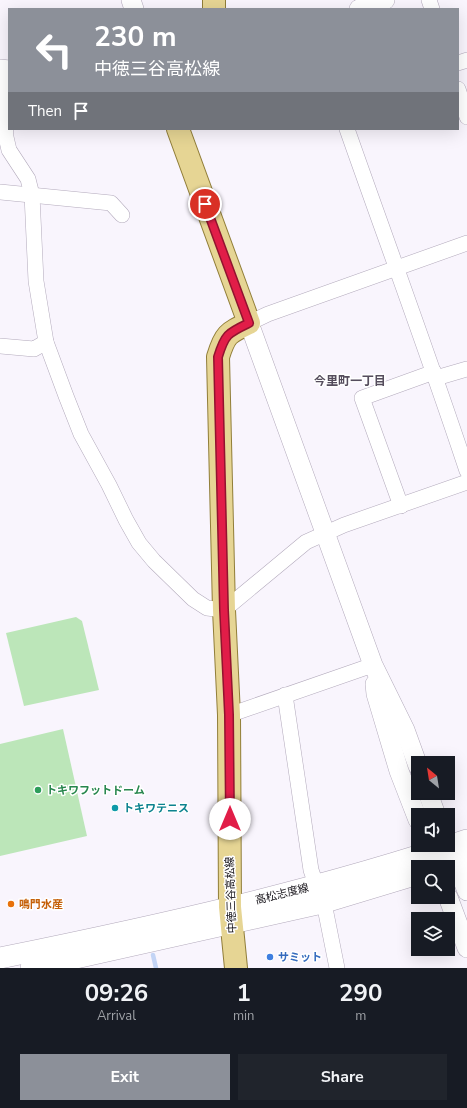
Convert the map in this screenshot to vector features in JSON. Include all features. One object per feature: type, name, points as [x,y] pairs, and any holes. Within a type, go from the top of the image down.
[{"type":"main road","points":[[178,130],[249,323]]},
{"type":"main road","name":"中徳三谷高松線","points":[[236,968],[231,915],[229,715],[224,610],[218,357],[223,340],[231,332],[249,323]]},
{"type":"main road","name":"高松志度線","points":[[319,894],[447,853]]},
{"type":"main road","name":"高松志度線","points":[[31,968],[231,915],[319,894],[411,875]]},
{"type":"main road","name":"高松志度線","points":[[0,958],[89,940],[231,915]]},
{"type":"street","points":[[4,71],[6,137],[9,150],[28,179],[32,195],[36,281],[46,342],[81,434],[139,543],[154,561],[193,600],[207,608],[224,610],[306,542],[325,533],[467,482]]},
{"type":"street","points":[[459,92],[467,117]]},
{"type":"street","points":[[347,130],[435,375],[467,471]]},
{"type":"street","points":[[0,192],[111,203],[122,215]]},
{"type":"street","points":[[414,756],[405,730],[373,664],[249,323],[268,314],[467,243]]},
{"type":"street","points":[[0,346],[34,349],[46,342]]},
{"type":"street","points":[[401,506],[362,398],[435,375],[467,369]]},
{"type":"street","points":[[229,715],[373,664]]},
{"type":"street","points":[[373,664],[376,694],[399,771],[413,808]]},
{"type":"street","points":[[285,695],[310,870],[326,913],[337,968]]},
{"type":"street","points":[[447,853],[467,891]]},
{"type":"street","points":[[451,904],[467,948]]},
{"type":"green space","points":[[76,617],[82,621],[99,690],[24,706],[6,633]]},
{"type":"green space","name":"トキワフットドーム","points":[[63,729],[87,836],[0,856],[0,744]]},
{"type":"waterway","points":[[153,955],[156,968]]},
{"type":"place","name":"トキワフットドーム","points":[[38,790]]},
{"type":"place","name":"トキワテニス","points":[[115,808]]},
{"type":"place","name":"鳴門水産","points":[[11,904]]},
{"type":"place","name":"サミット","points":[[270,957]]},
{"type":"district","name":"今里町一丁目","points":[[350,381]]},
{"type":"route","points":[[205,204],[249,323],[231,332],[223,340],[218,357],[224,610],[229,715],[230,819]]}]
